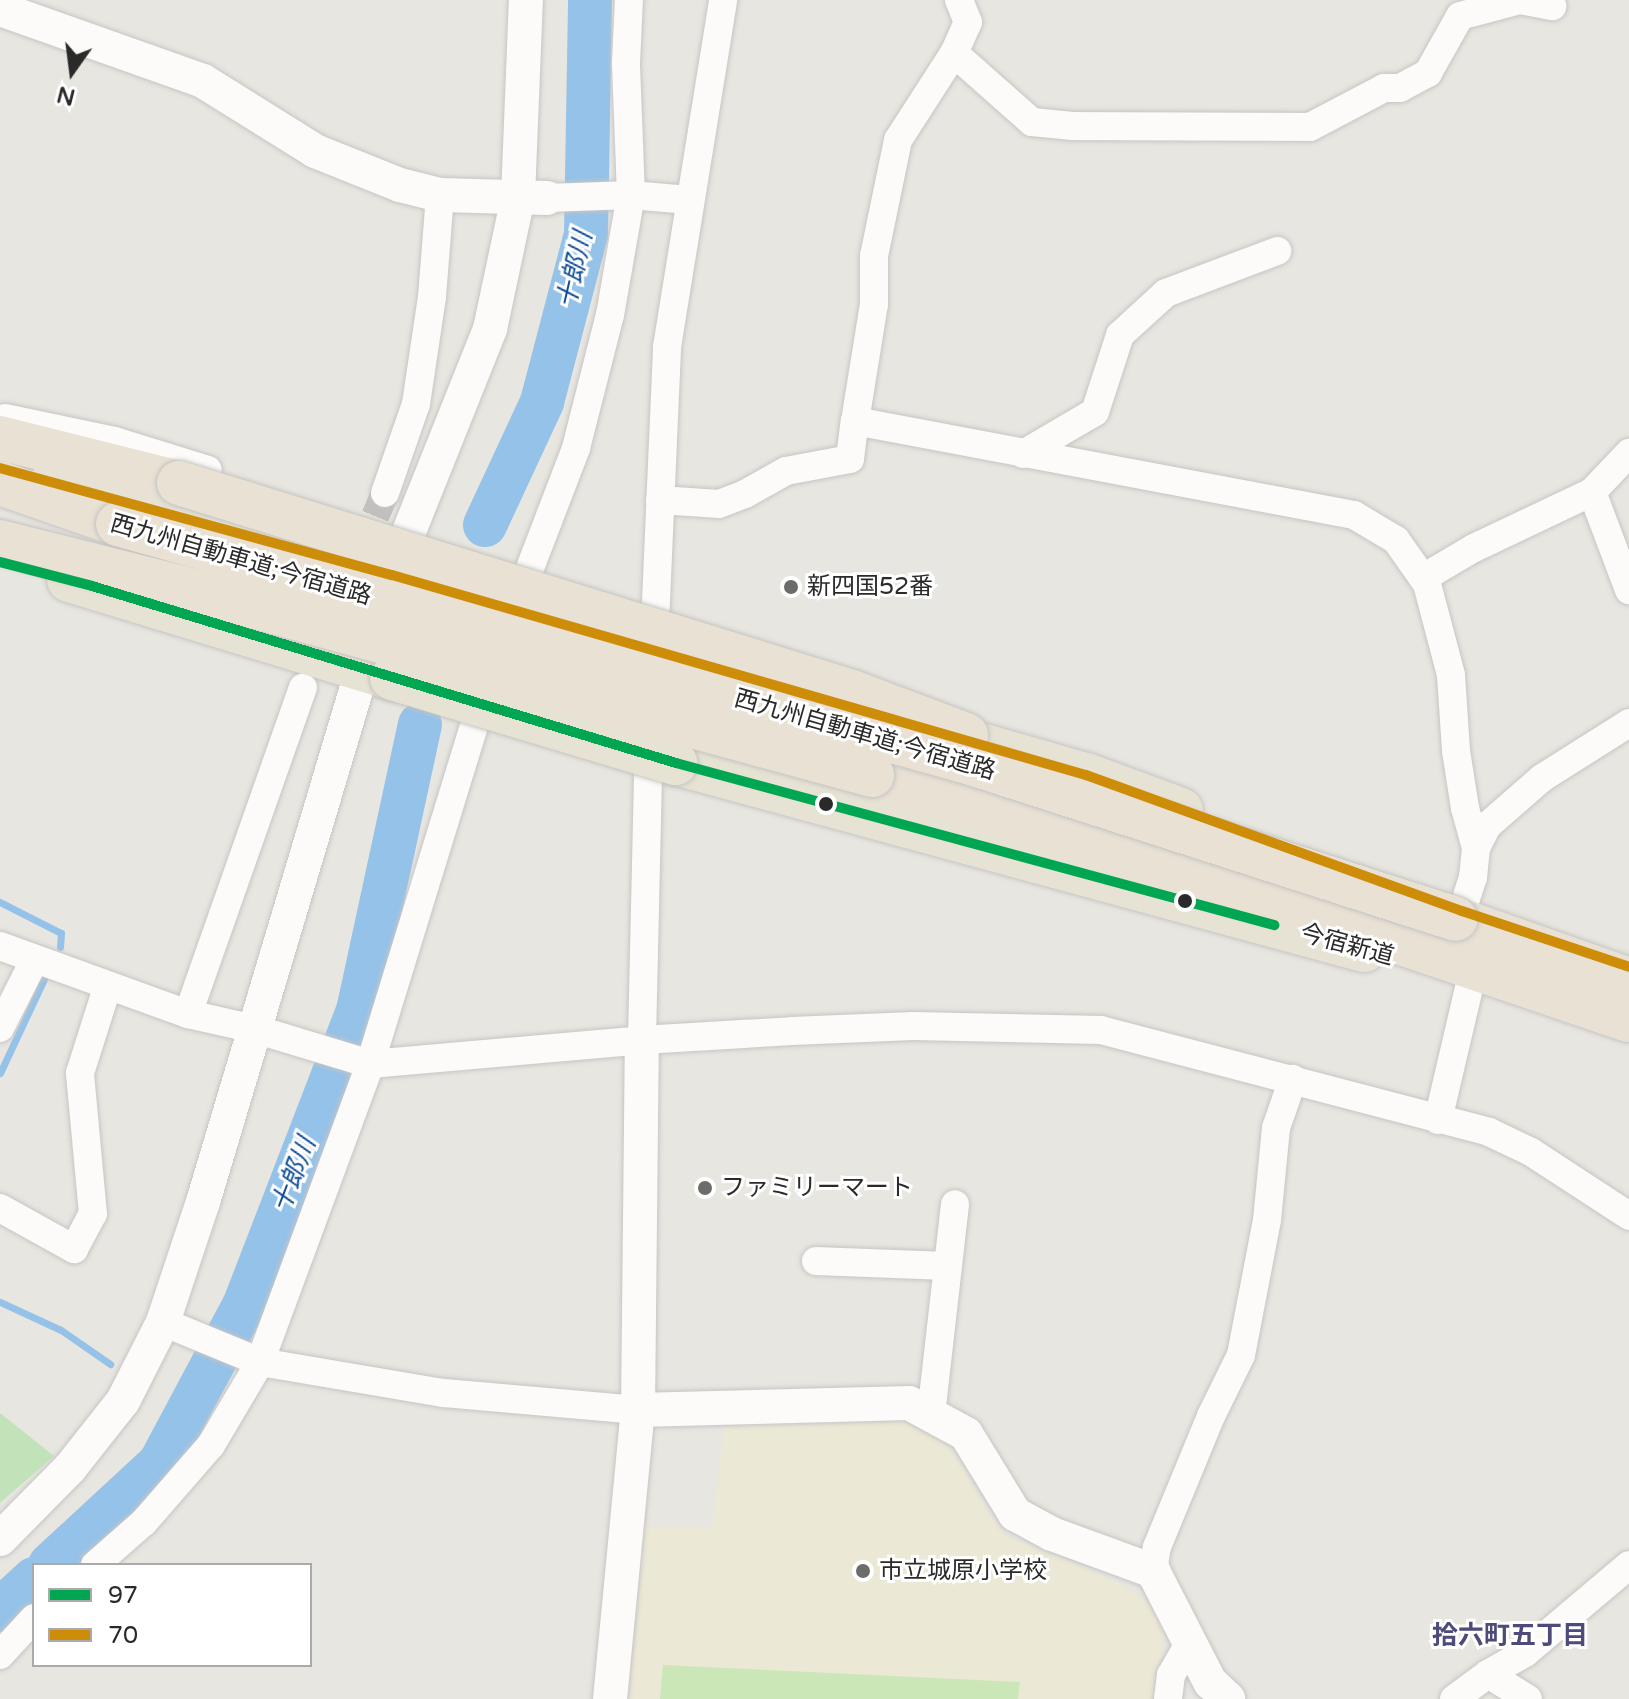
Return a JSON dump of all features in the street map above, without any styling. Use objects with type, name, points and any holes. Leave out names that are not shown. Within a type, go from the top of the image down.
[{"type":"highway","points":[[0,438],[179,483],[852,692],[1459,915],[1629,967]]},
{"type":"highway","points":[[0,468],[404,579],[1086,775],[1459,915]]},
{"type":"highway","points":[[0,483],[118,524]]},
{"type":"highway","name":"西九州自動車道;今宿道路","points":[[0,492],[971,763],[1459,915],[1629,980]]},
{"type":"highway","name":"西九州自動車道;今宿道路","points":[[0,542],[219,597],[872,775],[1271,899],[1629,1020]]},
{"type":"highway","name":"今宿新道","points":[[0,562],[92,586],[676,763],[1471,979],[1629,1034]]},
{"type":"street","points":[[0,1539],[70,1468],[123,1401],[163,1322],[255,1029],[377,674],[404,579],[533,198],[526,0]]},
{"type":"street","points":[[97,1563],[144,1522],[211,1445],[260,1362],[366,1063],[469,736],[538,541],[576,448],[610,315],[631,195],[626,63],[629,0]]},
{"type":"street","points":[[610,1699],[638,1410],[646,810],[667,347],[723,0]]},
{"type":"street","points":[[660,500],[719,504],[745,494],[786,471],[850,459],[874,304],[874,256],[898,140],[954,53],[968,22],[959,0]]},
{"type":"street","points":[[954,53],[1032,122],[1073,126],[1310,127],[1384,88],[1400,88],[1428,73],[1460,16],[1520,0],[1552,6]]},
{"type":"street","points":[[0,9],[203,81],[315,151],[400,185],[440,195],[533,198],[631,195],[689,200]]},
{"type":"street","points":[[385,493],[416,404],[432,297],[440,195]]},
{"type":"street","points":[[1023,454],[1095,412],[1120,335],[1166,293],[1277,251]]},
{"type":"street","points":[[0,417],[115,441],[299,502],[404,579]]},
{"type":"street","points":[[855,421],[1354,515],[1396,540],[1423,578],[1451,675],[1456,751],[1465,808],[1476,848]]},
{"type":"street","points":[[1423,578],[1474,548],[1592,492],[1629,453]]},
{"type":"street","points":[[1592,492],[1629,590]]},
{"type":"street","points":[[188,1014],[303,688]]},
{"type":"street","points":[[1459,915],[1473,877],[1476,848],[1487,826],[1542,778],[1629,723]]},
{"type":"street","points":[[0,946],[107,988],[188,1014],[255,1029],[366,1063],[642,1040],[913,1026],[1101,1030],[1489,1132],[1531,1152],[1629,1216]]},
{"type":"street","points":[[0,1028],[34,961]]},
{"type":"street","points":[[1438,1120],[1471,979]]},
{"type":"street","points":[[0,1208],[74,1249],[93,1214],[80,1073],[107,988]]},
{"type":"street","points":[[1228,1699],[1210,1682],[1153,1571],[1157,1547],[1211,1416],[1241,1355],[1267,1220],[1276,1128],[1293,1079]]},
{"type":"street","points":[[931,1415],[955,1204]]},
{"type":"street","points":[[816,1261],[947,1266]]},
{"type":"street","points":[[163,1322],[260,1362],[444,1393],[638,1410],[909,1403],[966,1434],[1015,1514],[1052,1534],[1153,1571]]},
{"type":"street","points":[[1454,1699],[1488,1674],[1525,1653],[1629,1565]]},
{"type":"street","points":[[0,1655],[32,1620]]},
{"type":"street","points":[[1168,1699],[1171,1675],[1190,1642]]},
{"type":"street","points":[[1488,1674],[1528,1699]]},
{"type":"shaded area","name":"市立城原小学校","points":[[891,1419],[923,1424],[946,1442],[1002,1534],[1117,1582],[1149,1605],[1165,1631],[1156,1699],[629,1699],[643,1526],[712,1529],[725,1423]]},
{"type":"green space","points":[[0,1413],[54,1456],[0,1503]]},
{"type":"green space","points":[[663,1665],[1020,1682],[1018,1699],[660,1699]]},
{"type":"waterway","name":"十郎川","points":[[485,525],[542,402],[586,234],[590,0]]},
{"type":"waterway","name":"十郎川","points":[[52,1563],[160,1463],[244,1306],[358,1011],[420,725]]},
{"type":"waterway","points":[[0,902],[61,933],[60,947]]},
{"type":"waterway","points":[[0,1073],[44,979]]},
{"type":"waterway","points":[[0,1302],[61,1330],[110,1364]]},
{"type":"waterway","name":"十郎川","points":[[0,1610],[32,1581]]},
{"type":"tunnel","points":[[359,555],[385,493]]},
{"type":"transit line","name":"70","points":[[0,468],[392,575],[1086,775],[1462,911],[1629,967]]},
{"type":"transit line","name":"97","points":[[0,562],[92,586],[676,763],[1274,925]]},
{"type":"place","name":"新四国52番","points":[[791,587]]},
{"type":"place","name":"ファミリーマート","points":[[705,1188]]},
{"type":"place","name":"市立城原小学校","points":[[863,1571]]},
{"type":"district","name":"拾六町五丁目","points":[[1510,1636]]}]
